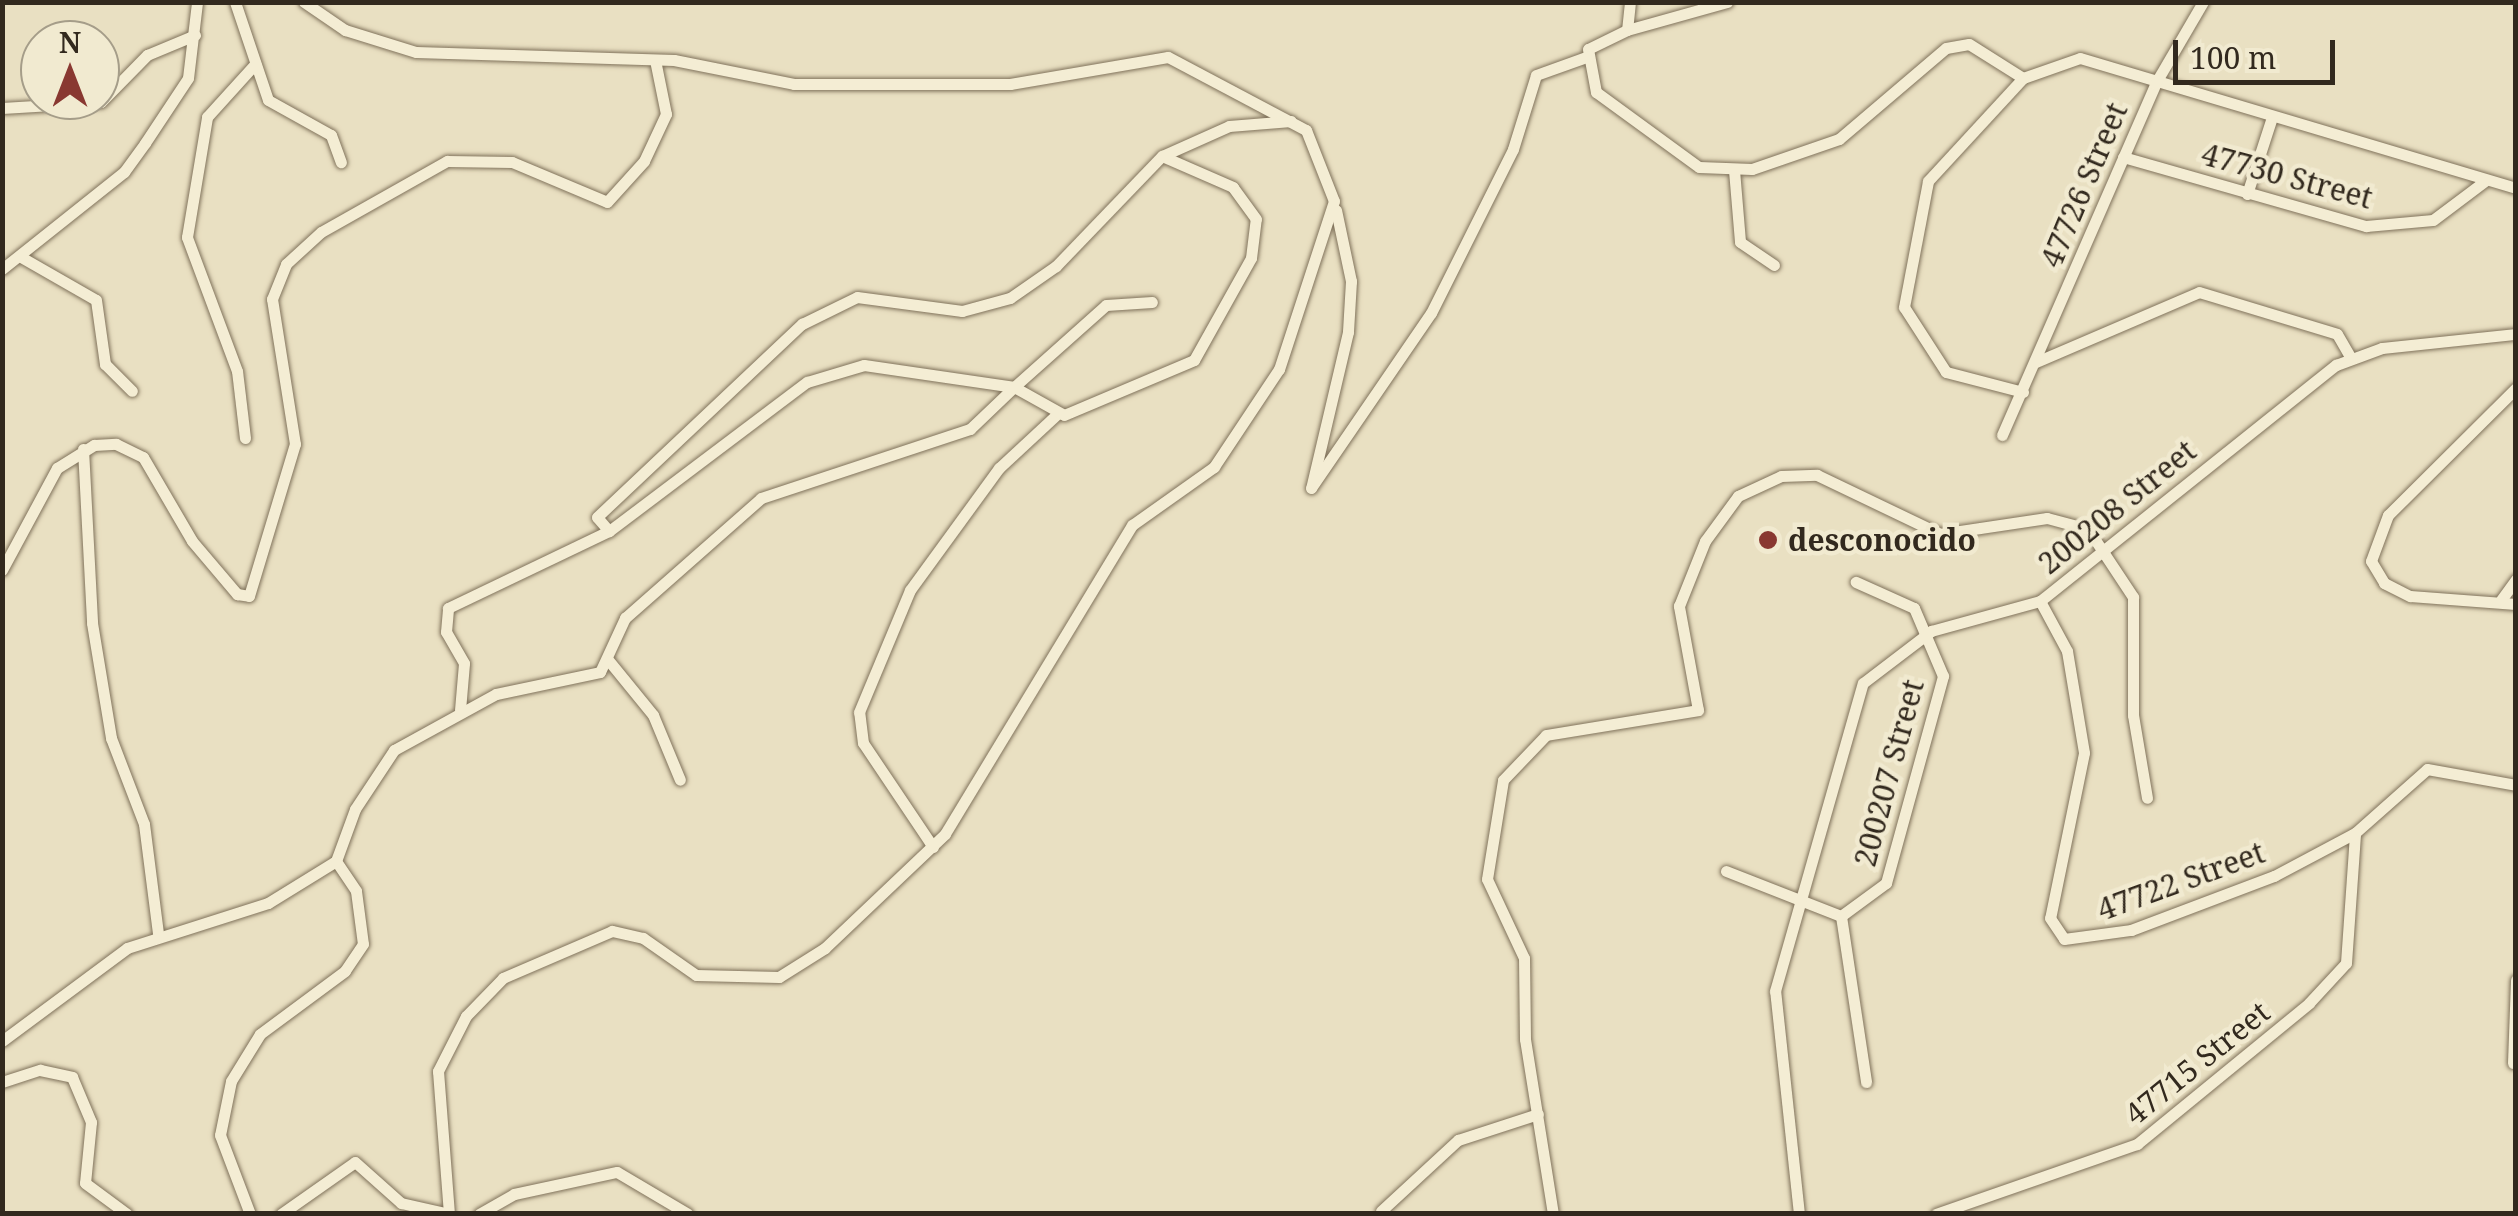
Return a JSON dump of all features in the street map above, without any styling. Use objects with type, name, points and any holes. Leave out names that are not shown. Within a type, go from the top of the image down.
[{"type":"street","points":[[2,268],[21,258],[124,172],[188,78],[196,2]]},
{"type":"street","points":[[235,2],[268,100],[331,135],[342,162]]},
{"type":"street","points":[[304,2],[345,30],[416,52],[655,60],[794,84],[1010,84],[1153,54],[1226,81],[1294,120],[1320,150],[1334,201],[1352,292],[1345,367],[1311,488],[1440,298],[1513,149],[1536,75],[1583,59],[1596,40],[1727,2]]},
{"type":"street","points":[[1626,30],[1630,2]]},
{"type":"street","name":"47726 Street","points":[[2002,435],[2155,84],[2203,2]]},
{"type":"street","points":[[2,108],[102,102],[148,55],[195,32]]},
{"type":"street","points":[[1583,59],[1596,92],[1639,132],[1699,167],[1734,170],[1839,139],[1953,45],[1976,45],[2023,78]]},
{"type":"street","points":[[2,570],[40,489],[83,449],[116,444],[143,457],[192,542],[236,594],[249,596],[295,444],[272,299],[286,264],[321,232],[448,161],[512,162],[607,202],[644,161],[666,114],[655,60]]},
{"type":"street","points":[[2022,392],[1953,375],[1904,307],[1926,187],[2023,78],[2088,60],[2155,84],[2516,188]]},
{"type":"street","points":[[244,438],[236,370],[187,237],[207,117],[255,64]]},
{"type":"street","points":[[2247,194],[2272,117]]},
{"type":"street","points":[[609,531],[597,517],[802,324],[857,297],[962,310],[1010,298],[1056,266],[1162,156],[1229,126],[1294,120]]},
{"type":"street","points":[[933,848],[863,743],[859,712],[910,590],[999,468],[1056,415],[1194,360],[1251,258],[1258,230],[1249,198],[1162,156]]},
{"type":"street","name":"47730 Street","points":[[2122,156],[2366,226],[2407,226],[2452,210],[2486,180]]},
{"type":"street","points":[[1734,170],[1740,242],[1774,265]]},
{"type":"street","points":[[281,1214],[357,1162],[401,1203],[449,1214],[438,1071],[466,1016],[503,978],[612,931],[644,938],[696,975],[779,977],[826,948],[933,848],[1132,525],[1214,467],[1279,368],[1321,262],[1334,201]]},
{"type":"street","points":[[21,258],[96,300],[104,364],[132,390]]},
{"type":"street","points":[[2036,362],[2199,292],[2338,334],[2351,358],[2516,334]]},
{"type":"street","points":[[2,1041],[158,934],[268,903],[336,861],[355,809],[394,750],[460,710],[592,676],[609,661],[624,618],[733,516],[831,469],[970,429],[1106,305],[1152,302]]},
{"type":"street","name":"200208 Street","points":[[1799,1214],[1775,1023],[1794,899],[1863,683],[1931,631],[2040,602],[2351,358]]},
{"type":"street","points":[[460,710],[464,663],[446,632],[448,608],[609,531],[824,374],[864,366],[1014,387],[1056,415]]},
{"type":"street","points":[[2516,388],[2388,515],[2371,561],[2384,583],[2410,596],[2516,604]]},
{"type":"street","points":[[83,449],[92,623],[110,738],[144,824],[158,934]]},
{"type":"street","points":[[1553,1214],[1538,1114],[1524,958],[1487,879],[1502,780],[1518,756],[1560,730],[1698,710],[1680,606],[1704,542],[1738,496],[1781,476],[1816,475],[1952,536],[2066,518],[2108,550],[2134,597],[2134,715],[2147,798]]},
{"type":"street","points":[[2501,600],[2516,579]]},
{"type":"street","points":[[1856,582],[1914,608],[1931,631]]},
{"type":"street","name":"47722 Street","points":[[2040,602],[2067,651],[2084,753],[2051,902],[2054,932],[2074,941],[2131,930],[2274,876],[2355,833],[2427,770],[2516,785]]},
{"type":"street","name":"200207 Street","points":[[1842,916],[1886,883],[1943,684],[1931,631]]},
{"type":"street","points":[[609,661],[653,715],[680,780]]},
{"type":"street","name":"47715 Street","points":[[1936,1214],[2138,1144],[2309,1004],[2346,963],[2355,833]]},
{"type":"street","points":[[250,1214],[220,1135],[231,1081],[260,1034],[345,970],[364,944],[356,891],[336,861]]},
{"type":"street","points":[[1726,871],[1842,916],[1866,1082]]},
{"type":"street","points":[[2513,1063],[2516,980]]},
{"type":"street","points":[[2,1082],[40,1070],[72,1076],[91,1122],[85,1183],[127,1214]]},
{"type":"street","points":[[1382,1211],[1458,1140],[1538,1114]]},
{"type":"street","points":[[479,1214],[514,1194],[616,1172],[688,1214]]},
{"type":"place","name":"desconocido","points":[[1768,540]]}]
